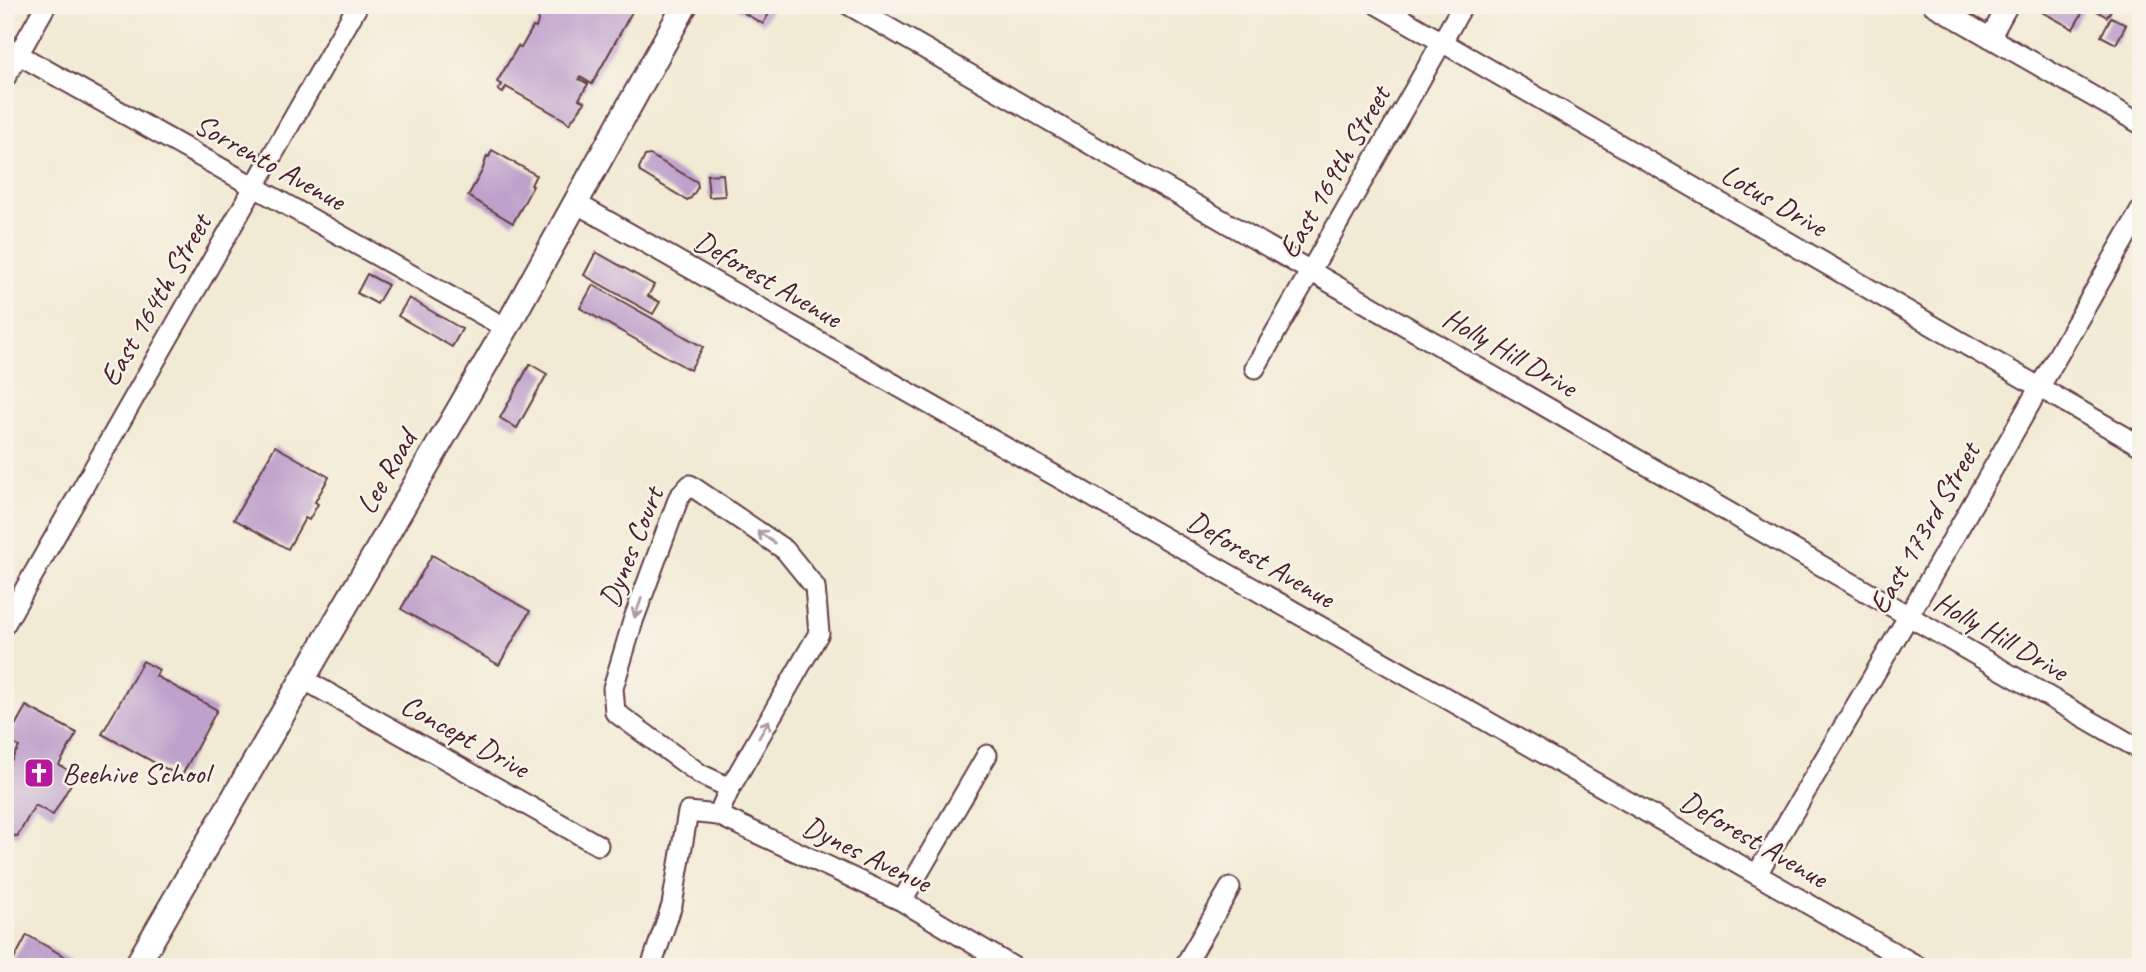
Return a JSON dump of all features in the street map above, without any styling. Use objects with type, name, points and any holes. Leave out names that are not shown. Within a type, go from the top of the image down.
[{"type":"main road","name":"Lee Road","points":[[136,967],[506,328],[685,5]]},
{"type":"street","points":[[5,78],[12,51],[47,5]]},
{"type":"street","name":"East 164th Street","points":[[5,624],[358,5]]},
{"type":"street","name":"Holly Hill Drive","points":[[849,5],[2141,750]]},
{"type":"street","name":"Lotus Drive","points":[[1378,5],[2141,446]]},
{"type":"street","name":"East 169th Street","points":[[1255,368],[1463,5]]},
{"type":"street","points":[[1933,5],[2141,124]]},
{"type":"street","points":[[1990,38],[2008,5]]},
{"type":"street","name":"Sorrento Avenue","points":[[12,51],[506,328]]},
{"type":"street","name":"Deforest Avenue","points":[[574,202],[1919,967]]},
{"type":"street","name":"East 173rd Street","points":[[1757,874],[2141,210]]},
{"type":"street","name":"Dynes Court","points":[[718,815],[730,788],[819,633],[816,587],[785,550],[690,485],[679,497],[633,621],[613,688],[615,712],[700,774],[730,788]]},
{"type":"street","name":"Concept Drive","points":[[303,679],[598,845]]},
{"type":"street","points":[[902,901],[987,755]]},
{"type":"street","name":"Dynes Avenue","points":[[651,967],[672,905],[688,812],[718,815],[902,901],[1013,967]]},
{"type":"street","points":[[1184,967],[1230,888]]},
{"type":"building","points":[[549,5],[623,5],[633,10],[592,84],[580,77],[579,79],[588,84],[579,99],[585,102],[569,124],[506,87],[503,93],[498,90],[502,85],[497,82],[518,46],[521,48],[533,27],[536,28],[540,14],[543,16]]},
{"type":"building","points":[[738,5],[774,5],[763,24],[737,9]]},
{"type":"building","points":[[2046,5],[2079,5],[2085,8],[2073,29],[2042,12]]},
{"type":"building","points":[[2087,5],[2114,5],[2107,17]]},
{"type":"building","points":[[2111,17],[2126,25],[2116,44],[2101,36]]},
{"type":"building","points":[[492,150],[536,175],[513,223],[468,196]]},
{"type":"building","points":[[650,155],[697,182],[698,187],[691,198],[687,200],[640,172],[639,168],[645,156]]},
{"type":"building","points":[[723,174],[725,196],[709,197],[707,175]]},
{"type":"building","points":[[596,252],[654,285],[648,296],[660,302],[653,314],[584,275]]},
{"type":"building","points":[[367,274],[388,285],[377,304],[357,293]]},
{"type":"building","points":[[593,285],[703,347],[690,370],[580,308]]},
{"type":"building","points":[[409,298],[462,329],[452,347],[398,316]]},
{"type":"building","points":[[530,364],[547,374],[517,428],[500,418]]},
{"type":"building","points":[[275,446],[329,477],[315,502],[318,504],[309,520],[305,518],[288,549],[234,519]]},
{"type":"building","points":[[432,555],[530,611],[499,665],[401,609]]},
{"type":"building","points":[[143,661],[159,670],[156,676],[217,710],[181,777],[102,734]]},
{"type":"building","name":"Beehive School","points":[[26,706],[77,733],[59,765],[76,775],[53,815],[35,805],[17,837],[5,830],[5,771],[19,747],[7,740]]},
{"type":"building","points":[[27,935],[74,962],[71,967],[10,967]]},
{"type":"place","name":"Beehive School","points":[[39,773]]}]
